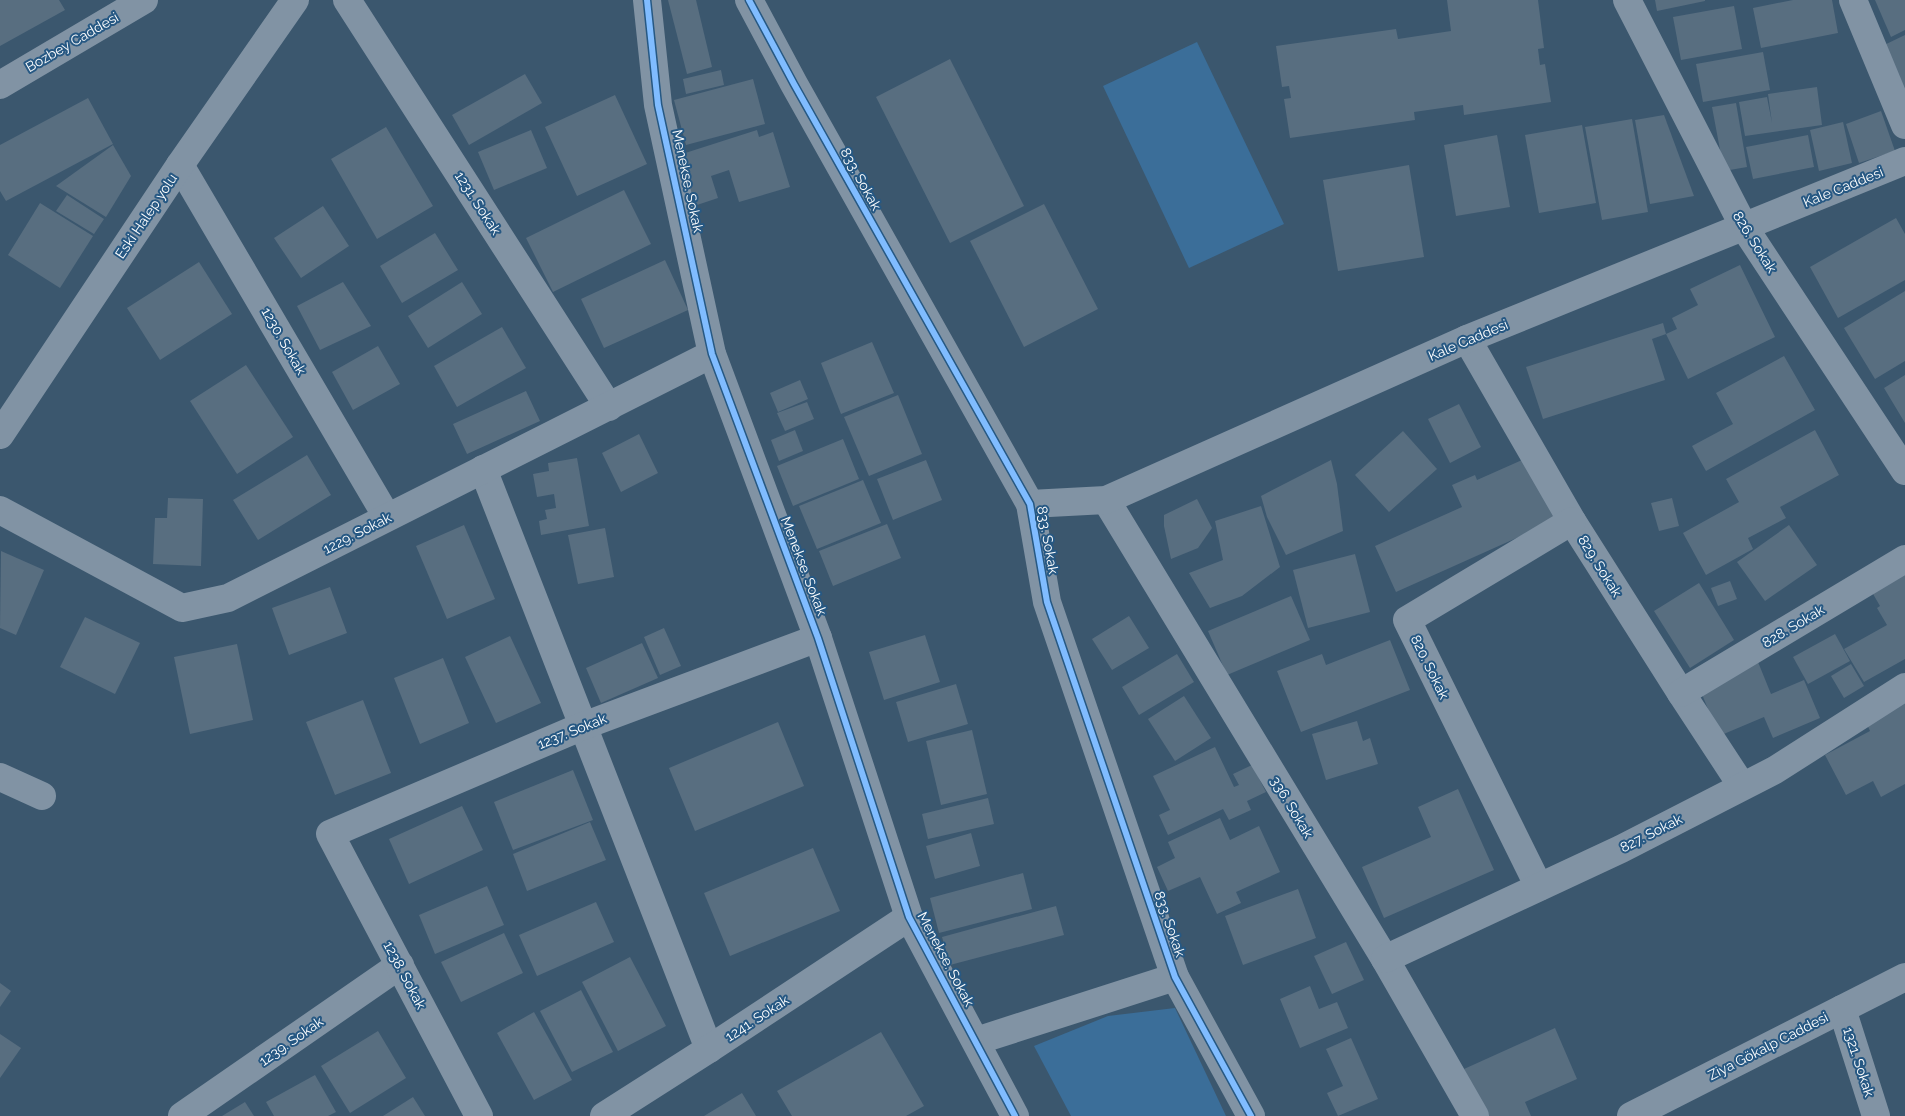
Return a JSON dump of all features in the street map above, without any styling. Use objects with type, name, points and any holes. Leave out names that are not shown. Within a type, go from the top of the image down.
[{"type":"street","name":"Bozbey Caddesi","points":[[0,85],[144,0]]},
{"type":"street","name":"Eski Halep yolu","points":[[0,435],[180,165],[295,0]]},
{"type":"street","name":"1231. Sokak","points":[[347,0],[610,407]]},
{"type":"street","name":"Menekse. Sokak","points":[[647,0],[658,105],[712,354],[818,638],[909,917],[1015,1116]]},
{"type":"street","name":"833. Sokak","points":[[749,0],[794,84],[1030,504],[1047,602],[1175,977],[1251,1116]]},
{"type":"street","name":"826. Sokak","points":[[1628,0],[1744,227],[1905,471]]},
{"type":"street","points":[[1853,0],[1905,125]]},
{"type":"street","name":"Kale Caddesi","points":[[1030,504],[1106,500],[1467,339],[1905,161]]},
{"type":"street","name":"1230. Sokak","points":[[180,165],[387,518]]},
{"type":"street","name":"829. Sokak","points":[[1467,339],[1572,521],[1742,786]]},
{"type":"street","name":"1229. Sokak","points":[[0,510],[182,608],[228,598],[712,354]]},
{"type":"street","points":[[483,469],[710,1049]]},
{"type":"street","name":"336. Sokak","points":[[1106,500],[1385,959],[1475,1116]]},
{"type":"street","name":"820. Sokak","points":[[1539,887],[1406,620],[1572,521]]},
{"type":"street","name":"828. Sokak","points":[[1681,693],[1905,559]]},
{"type":"street","name":"1237. Sokak","points":[[330,834],[583,726],[818,638]]},
{"type":"street","name":"827. Sokak","points":[[1385,959],[1621,849],[1775,770],[1905,687]]},
{"type":"street","points":[[0,778],[42,796]]},
{"type":"street","name":"1238. Sokak","points":[[330,834],[479,1116]]},
{"type":"street","name":"1241. Sokak","points":[[604,1116],[710,1049],[909,917]]},
{"type":"street","name":"1239. Sokak","points":[[182,1116],[400,965]]},
{"type":"street","points":[[976,1041],[1175,977]]},
{"type":"street","name":"Ziya Gökalp Caddesi","points":[[1632,1116],[1905,977]]},
{"type":"street","name":"1321. Sokak","points":[[1842,1009],[1876,1116]]},
{"type":"shaded area","points":[[1197,42],[1284,224],[1189,268],[1103,86]]},
{"type":"shaded area","points":[[1175,1008],[1226,1116],[1071,1116],[1034,1046],[1108,1016]]},
{"type":"building","points":[[0,0],[59,0],[65,10],[0,46]]},
{"type":"building","points":[[668,0],[696,0],[712,67],[687,74]]},
{"type":"building","points":[[1447,0],[1538,0],[1544,48],[1538,49],[1540,65],[1545,64],[1551,102],[1464,115],[1463,105],[1414,112],[1415,120],[1290,138],[1284,99],[1291,98],[1289,86],[1282,87],[1276,46],[1396,29],[1398,39],[1451,31]]},
{"type":"building","points":[[1655,0],[1705,0],[1705,1],[1657,11]]},
{"type":"building","points":[[1793,0],[1832,0],[1838,33],[1761,48],[1753,8]]},
{"type":"building","points":[[1875,0],[1905,0],[1905,30],[1891,37]]},
{"type":"building","points":[[1734,6],[1742,49],[1681,60],[1673,17]]},
{"type":"building","points":[[1905,35],[1905,97],[1880,47]]},
{"type":"building","points":[[1763,52],[1770,90],[1703,102],[1696,64]]},
{"type":"building","points":[[950,59],[1024,206],[950,243],[876,97]]},
{"type":"building","points":[[721,70],[724,85],[686,94],[683,79]]},
{"type":"building","points":[[525,74],[542,103],[469,145],[452,115]]},
{"type":"building","points":[[753,79],[765,124],[686,145],[674,100]]},
{"type":"building","points":[[1817,87],[1822,125],[1745,136],[1739,102],[1767,97],[1772,123],[1768,94]]},
{"type":"building","points":[[615,95],[647,164],[577,196],[545,127]]},
{"type":"building","points":[[88,98],[113,144],[6,201],[0,191],[0,145]]},
{"type":"building","points":[[1736,103],[1747,167],[1724,171],[1712,107]]},
{"type":"building","points":[[1881,111],[1895,151],[1859,163],[1846,124]]},
{"type":"building","points":[[1664,115],[1694,196],[1650,204],[1635,120]]},
{"type":"building","points":[[1632,119],[1648,212],[1602,220],[1585,127]]},
{"type":"building","points":[[1843,122],[1852,163],[1819,171],[1810,130]]},
{"type":"building","points":[[1582,125],[1596,203],[1539,213],[1525,135]]},
{"type":"building","points":[[386,127],[433,206],[377,239],[331,159]]},
{"type":"building","points":[[531,130],[547,168],[494,190],[478,152]]},
{"type":"building","points":[[757,130],[759,137],[773,132],[790,187],[739,202],[729,170],[711,176],[718,198],[694,206],[679,155]]},
{"type":"building","points":[[1497,135],[1510,207],[1456,216],[1444,145]]},
{"type":"building","points":[[1808,135],[1814,167],[1753,179],[1746,147]]},
{"type":"building","points":[[113,145],[131,176],[106,217],[56,186]]},
{"type":"building","points":[[1409,165],[1424,257],[1338,271],[1323,180]]},
{"type":"building","points":[[624,190],[651,244],[553,292],[526,238]]},
{"type":"building","points":[[67,195],[104,219],[94,234],[56,211]]},
{"type":"building","points":[[40,203],[93,236],[60,288],[8,255]]},
{"type":"building","points":[[1044,204],[1098,309],[1024,347],[970,241]]},
{"type":"building","points":[[323,206],[349,246],[301,278],[274,238]]},
{"type":"building","points":[[1896,218],[1905,234],[1905,280],[1838,318],[1810,267]]},
{"type":"building","points":[[435,233],[458,270],[402,303],[380,266]]},
{"type":"building","points":[[665,260],[688,310],[604,348],[581,299]]},
{"type":"building","points":[[199,262],[232,314],[160,360],[127,308]]},
{"type":"building","points":[[1740,265],[1775,337],[1688,379],[1666,334],[1677,329],[1672,318],[1698,305],[1690,289]]},
{"type":"building","points":[[343,282],[371,326],[320,350],[297,306]]},
{"type":"building","points":[[462,282],[482,314],[428,348],[408,316]]},
{"type":"building","points":[[1905,291],[1905,361],[1875,379],[1844,328]]},
{"type":"building","points":[[1663,323],[1666,334],[1652,339],[1665,380],[1543,419],[1526,367]]},
{"type":"building","points":[[502,327],[526,368],[457,407],[434,366]]},
{"type":"building","points":[[872,342],[894,393],[841,414],[821,363]]},
{"type":"building","points":[[378,346],[400,384],[353,410],[332,372]]},
{"type":"building","points":[[1784,356],[1815,410],[1706,471],[1692,446],[1733,424],[1716,393]]},
{"type":"building","points":[[246,365],[293,437],[237,474],[190,401]]},
{"type":"building","points":[[1905,375],[1905,423],[1884,388]]},
{"type":"building","points":[[800,380],[808,399],[778,412],[770,393]]},
{"type":"building","points":[[526,391],[540,421],[467,454],[453,424]]},
{"type":"building","points":[[898,395],[922,454],[869,476],[844,417]]},
{"type":"building","points":[[807,402],[814,419],[785,431],[777,413]]},
{"type":"building","points":[[1459,404],[1481,447],[1450,463],[1428,419]]},
{"type":"building","points":[[795,430],[803,451],[779,461],[771,440]]},
{"type":"building","points":[[1815,430],[1839,475],[1780,507],[1786,518],[1748,538],[1753,549],[1706,575],[1683,533],[1739,502],[1726,479]]},
{"type":"building","points":[[1403,431],[1437,469],[1389,512],[1355,475]]},
{"type":"building","points":[[639,434],[658,473],[621,492],[602,453]]},
{"type":"building","points":[[843,439],[859,479],[793,506],[777,466]]},
{"type":"building","points":[[307,455],[331,495],[258,540],[233,500]]},
{"type":"building","points":[[1529,457],[1557,520],[1396,592],[1375,546],[1462,507],[1452,485],[1475,475],[1477,480]]},
{"type":"building","points":[[577,458],[589,526],[541,535],[539,521],[547,519],[545,510],[556,508],[554,494],[537,497],[533,474],[549,471],[548,463]]},
{"type":"building","points":[[926,460],[942,500],[893,520],[877,479]]},
{"type":"building","points":[[1331,460],[1337,484],[1343,531],[1286,555],[1267,517],[1261,496]]},
{"type":"building","points":[[863,480],[881,523],[817,549],[799,506]]},
{"type":"building","points":[[168,498],[203,499],[201,566],[153,564],[155,518],[167,518]]},
{"type":"building","points":[[1672,498],[1679,526],[1659,531],[1651,503]]},
{"type":"building","points":[[1197,499],[1212,528],[1198,548],[1171,559],[1164,526],[1164,515]]},
{"type":"building","points":[[1261,506],[1280,567],[1242,596],[1210,608],[1189,573],[1223,560],[1215,521]]},
{"type":"building","points":[[887,524],[901,558],[833,586],[819,551]]},
{"type":"building","points":[[464,525],[495,599],[447,619],[416,546]]},
{"type":"building","points":[[1789,525],[1817,565],[1765,601],[1737,562]]},
{"type":"building","points":[[605,528],[614,577],[578,584],[568,535]]},
{"type":"building","points":[[1,551],[44,570],[16,635],[0,628]]},
{"type":"building","points":[[1355,554],[1370,612],[1308,628],[1293,570]]},
{"type":"building","points":[[1905,567],[1905,659],[1864,682],[1844,649],[1887,625],[1877,608],[1880,606],[1869,587]]},
{"type":"building","points":[[1730,581],[1737,599],[1718,606],[1711,588]]},
{"type":"building","points":[[1699,583],[1734,640],[1690,668],[1654,611]]},
{"type":"building","points":[[330,587],[347,633],[289,655],[272,608]]},
{"type":"building","points":[[1291,596],[1310,640],[1227,675],[1208,631]]},
{"type":"building","points":[[1129,616],[1149,648],[1112,670],[1092,639]]},
{"type":"building","points":[[85,617],[140,643],[115,694],[60,667]]},
{"type":"building","points":[[664,628],[681,666],[660,675],[644,637]]},
{"type":"building","points":[[1835,634],[1850,661],[1808,684],[1793,657]]},
{"type":"building","points":[[925,635],[940,682],[884,700],[869,652]]},
{"type":"building","points":[[510,636],[541,703],[496,723],[465,657]]},
{"type":"building","points":[[1390,640],[1410,690],[1301,732],[1277,671],[1322,654],[1326,665]]},
{"type":"building","points":[[642,643],[658,678],[601,703],[586,668]]},
{"type":"building","points":[[237,644],[253,720],[190,734],[174,657]]},
{"type":"building","points":[[1177,654],[1194,682],[1139,715],[1122,687]]},
{"type":"building","points":[[443,658],[469,723],[420,744],[394,678]]},
{"type":"building","points":[[1758,662],[1771,694],[1804,680],[1820,718],[1773,738],[1764,717],[1719,736],[1699,687]]},
{"type":"building","points":[[1851,664],[1864,686],[1844,698],[1831,676]]},
{"type":"building","points":[[956,684],[968,724],[908,742],[896,702]]},
{"type":"building","points":[[1184,696],[1211,738],[1175,761],[1148,719]]},
{"type":"building","points":[[1905,698],[1905,784],[1881,797],[1873,781],[1846,795],[1825,755],[1870,731],[1866,722]]},
{"type":"building","points":[[363,700],[391,773],[335,795],[306,722]]},
{"type":"building","points":[[1357,721],[1363,741],[1370,738],[1378,764],[1326,780],[1312,734]]},
{"type":"building","points":[[778,722],[804,786],[695,831],[669,768]]},
{"type":"building","points":[[972,730],[987,794],[941,805],[926,741]]},
{"type":"building","points":[[1215,747],[1234,787],[1239,785],[1233,774],[1252,765],[1266,792],[1247,801],[1251,810],[1229,820],[1223,809],[1168,835],[1159,815],[1170,810],[1153,776]]},
{"type":"building","points":[[573,770],[593,820],[513,850],[494,802]]},
{"type":"building","points":[[1458,789],[1494,870],[1384,918],[1362,867],[1431,837],[1418,807]]},
{"type":"building","points":[[988,798],[994,824],[928,839],[922,814]]},
{"type":"building","points":[[462,806],[483,850],[409,884],[389,839]]},
{"type":"building","points":[[1220,818],[1230,840],[1259,826],[1280,872],[1236,892],[1241,903],[1217,914],[1200,877],[1168,891],[1157,867],[1175,858],[1168,842]]},
{"type":"building","points":[[590,822],[606,860],[527,891],[513,854]]},
{"type":"building","points":[[971,833],[980,866],[935,879],[926,846]]},
{"type":"building","points":[[813,848],[840,911],[730,956],[704,893]]},
{"type":"building","points":[[1023,873],[1032,909],[939,933],[930,898]]},
{"type":"building","points":[[487,886],[504,925],[435,954],[419,915]]},
{"type":"building","points":[[1298,889],[1316,938],[1243,965],[1225,916]]},
{"type":"building","points":[[596,902],[614,942],[537,976],[519,935]]},
{"type":"building","points":[[1056,906],[1064,935],[950,965],[942,937]]},
{"type":"building","points":[[504,933],[523,973],[461,1002],[441,962]]},
{"type":"building","points":[[1346,942],[1364,980],[1332,994],[1314,956]]},
{"type":"building","points":[[630,957],[666,1026],[618,1051],[582,982]]},
{"type":"building","points":[[0,983],[11,991],[0,1007]]},
{"type":"building","points":[[1310,986],[1319,1009],[1337,1002],[1348,1028],[1300,1048],[1280,999]]},
{"type":"building","points":[[581,990],[613,1052],[572,1072],[540,1011]]},
{"type":"building","points":[[534,1012],[572,1080],[534,1100],[497,1033]]},
{"type":"building","points":[[1555,1028],[1577,1079],[1525,1102],[1531,1116],[1485,1116],[1464,1069]]},
{"type":"building","points":[[378,1031],[406,1078],[350,1113],[321,1066]]},
{"type":"building","points":[[881,1032],[924,1106],[906,1116],[792,1116],[777,1091]]},
{"type":"building","points":[[0,1034],[21,1048],[0,1078]]},
{"type":"building","points":[[1351,1038],[1378,1099],[1338,1116],[1327,1093],[1343,1086],[1326,1049]]},
{"type":"building","points":[[315,1075],[336,1112],[328,1116],[274,1116],[266,1102]]},
{"type":"building","points":[[742,1093],[756,1116],[704,1116]]},
{"type":"building","points":[[413,1097],[425,1116],[383,1116]]},
{"type":"building","points":[[245,1102],[254,1116],[222,1116]]},
{"type":"cycle path","points":[[647,0],[658,105],[712,354],[818,638],[909,917],[1015,1116]]},
{"type":"cycle path","points":[[749,0],[794,84],[1030,504],[1047,602],[1175,977],[1251,1116]]}]
